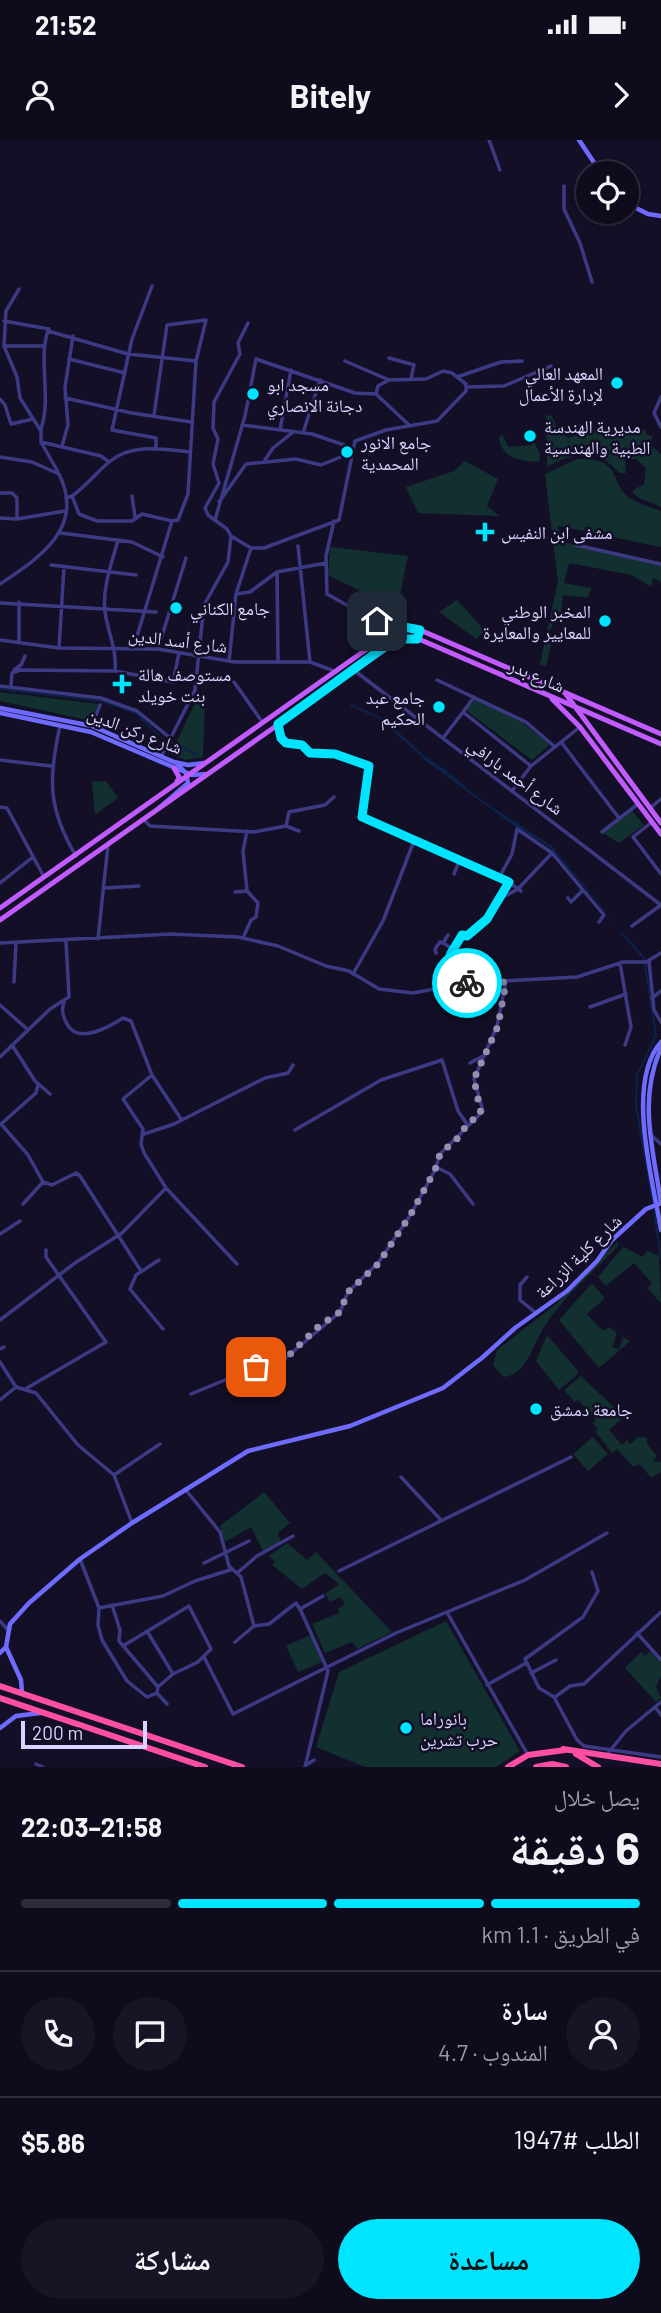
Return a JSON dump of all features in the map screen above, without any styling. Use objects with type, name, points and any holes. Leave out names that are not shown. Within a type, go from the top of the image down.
[{"type":"highway","points":[[0,1686],[242,1767]]},
{"type":"highway","points":[[0,1698],[205,1767]]},
{"type":"highway","points":[[563,1749],[598,1767]]},
{"type":"highway","points":[[508,1767],[528,1755],[563,1749],[661,1764]]},
{"type":"highway","points":[[536,1767],[552,1764],[566,1767]]},
{"type":"main road","points":[[579,140],[593,161]]},
{"type":"main road","points":[[639,210],[661,216]]},
{"type":"main road","points":[[0,908],[393,631],[404,627]]},
{"type":"main road","points":[[0,920],[400,639],[404,627]]},
{"type":"main road","name":"شارع بدر","points":[[404,627],[420,630],[661,734]]},
{"type":"main road","points":[[417,639],[420,630]]},
{"type":"main road","name":"شارع بدر","points":[[400,639],[417,639],[661,744]]},
{"type":"main road","points":[[540,692],[580,727],[661,834]]},
{"type":"main road","points":[[565,693],[661,823]]},
{"type":"main road","points":[[574,721],[574,706],[580,700]]},
{"type":"main road","name":"شارع ركن الدين","points":[[0,708],[92,726],[161,757],[189,775]]},
{"type":"main road","name":"شارع ركن الدين","points":[[0,713],[92,732],[174,765],[200,764],[217,757]]},
{"type":"main road","points":[[590,729],[590,720],[597,716]]},
{"type":"main road","points":[[174,765],[179,777],[175,786]]},
{"type":"main road","points":[[189,775],[203,775],[216,768]]},
{"type":"main road","points":[[159,808],[188,783],[189,775]]},
{"type":"main road","points":[[660,1204],[643,1095],[649,1060],[661,1041]]},
{"type":"main road","points":[[661,1049],[648,1085],[650,1135],[661,1230]]},
{"type":"main road","name":"شارع كلية الزراعة","points":[[8,1630],[48,1585],[80,1559],[132,1523],[248,1451],[350,1426],[443,1388],[515,1328],[567,1291],[637,1217],[660,1204]]},
{"type":"main road","points":[[8,1630],[6,1647],[21,1680],[22,1694]]},
{"type":"main road","points":[[0,1653],[6,1647]]},
{"type":"main road","points":[[0,1728],[16,1716],[45,1713]]},
{"type":"street","points":[[489,140],[500,170]]},
{"type":"street","points":[[564,186],[564,209],[580,243],[592,282]]},
{"type":"street","points":[[152,286],[128,354],[112,430],[156,438],[156,448]]},
{"type":"street","points":[[19,289],[6,310],[4,346],[17,377],[20,398],[41,431]]},
{"type":"street","points":[[72,496],[77,511],[85,519],[132,521],[142,514],[178,520],[187,504],[196,361],[206,320],[167,325],[154,415]]},
{"type":"street","points":[[4,321],[49,329],[48,331],[128,354],[196,361]]},
{"type":"street","points":[[248,323],[238,343],[240,354],[214,402],[213,428],[218,439],[213,464],[219,482],[205,509],[231,536],[251,548],[264,548],[334,521],[342,514],[355,441],[410,425],[437,421],[467,387]]},
{"type":"street","points":[[0,584],[26,568],[61,533],[66,498],[59,474],[41,442],[47,379],[44,346],[48,331]]},
{"type":"street","points":[[62,446],[68,425],[65,398],[73,337]]},
{"type":"street","points":[[4,346],[44,346]]},
{"type":"street","points":[[389,358],[414,365],[411,379]]},
{"type":"street","points":[[69,359],[125,373]]},
{"type":"street","points":[[215,520],[242,425],[256,359],[355,393],[376,394],[410,425]]},
{"type":"street","points":[[457,377],[501,362],[522,361]]},
{"type":"street","points":[[345,362],[389,380],[426,379],[443,372],[457,377],[467,387],[504,386],[551,366]]},
{"type":"street","points":[[280,431],[291,370]]},
{"type":"street","points":[[303,433],[320,380]]},
{"type":"street","points":[[376,394],[378,386],[389,380]]},
{"type":"street","points":[[661,397],[654,413],[661,428]]},
{"type":"street","points":[[65,398],[116,410],[191,422]]},
{"type":"street","points":[[0,399],[5,405],[11,424],[34,418]]},
{"type":"street","points":[[242,425],[303,433],[352,451]]},
{"type":"street","points":[[265,460],[272,448],[292,433]]},
{"type":"street","points":[[41,442],[109,461]]},
{"type":"street","points":[[66,498],[72,496],[109,461],[142,448],[189,452]]},
{"type":"street","points":[[218,503],[246,464],[296,459],[321,465],[352,451]]},
{"type":"street","points":[[0,457],[32,462],[59,474]]},
{"type":"street","points":[[0,493],[12,493],[17,498],[17,519]]},
{"type":"street","points":[[131,496],[131,510],[135,517]]},
{"type":"street","points":[[0,518],[17,519],[65,511]]},
{"type":"street","points":[[134,647],[172,521]]},
{"type":"street","points":[[334,521],[326,563],[325,586],[330,596],[393,631]]},
{"type":"street","points":[[61,533],[132,542],[163,557]]},
{"type":"street","points":[[161,757],[195,690],[204,606],[228,562],[231,536]]},
{"type":"street","points":[[114,671],[117,652],[113,647],[104,609],[109,572],[118,540]]},
{"type":"street","points":[[576,545],[661,564]]},
{"type":"street","points":[[298,546],[310,662]]},
{"type":"street","points":[[229,661],[236,594],[251,548]]},
{"type":"street","points":[[158,649],[186,558]]},
{"type":"street","points":[[236,594],[250,592],[277,572],[326,563]]},
{"type":"street","points":[[51,565],[136,575]]},
{"type":"street","points":[[59,648],[64,567]]},
{"type":"street","points":[[277,572],[278,661]]},
{"type":"street","points":[[19,602],[19,642]]},
{"type":"street","points":[[0,603],[156,612]]},
{"type":"street","name":"شارع أسد الدين","points":[[0,640],[59,648],[158,649],[229,661],[310,662],[338,672]]},
{"type":"street","points":[[12,673],[114,671],[173,682],[179,653]]},
{"type":"street","points":[[11,687],[12,673],[26,656]]},
{"type":"street","name":"شارع أحمد بارافي","points":[[354,669],[661,905]]},
{"type":"street","points":[[437,680],[526,722],[555,747]]},
{"type":"street","points":[[234,682],[264,724]]},
{"type":"street","points":[[0,686],[101,702],[137,711],[168,739]]},
{"type":"street","points":[[443,738],[474,697]]},
{"type":"street","points":[[92,726],[101,702]]},
{"type":"street","points":[[463,712],[531,766]]},
{"type":"street","points":[[61,724],[51,766],[53,806],[76,856]]},
{"type":"street","points":[[278,724],[281,738],[286,743],[302,745],[310,753],[335,754],[369,766],[362,817],[435,852],[500,876],[520,890]]},
{"type":"street","points":[[512,791],[531,766],[580,727]]},
{"type":"street","points":[[561,742],[619,818]]},
{"type":"street","points":[[0,760],[51,766]]},
{"type":"street","points":[[286,826],[289,812],[325,805],[334,797]]},
{"type":"street","points":[[650,808],[661,799]]},
{"type":"street","points":[[602,832],[638,804]]},
{"type":"street","points":[[0,807],[7,808],[45,877]]},
{"type":"street","points":[[143,818],[150,826],[247,831],[286,826],[299,831]]},
{"type":"street","points":[[652,822],[634,837],[661,874]]},
{"type":"street","points":[[500,876],[512,854],[517,829],[552,853],[604,915],[599,922]]},
{"type":"street","points":[[243,938],[259,908],[256,900],[247,891],[243,851],[247,831]]},
{"type":"street","points":[[353,974],[383,921],[414,841]]},
{"type":"street","points":[[98,939],[108,845]]},
{"type":"street","points":[[496,901],[520,890],[552,853]]},
{"type":"street","points":[[1,881],[33,858]]},
{"type":"street","points":[[454,874],[460,859]]},
{"type":"street","points":[[440,988],[453,949],[462,935],[467,936],[484,922],[509,882]]},
{"type":"street","points":[[105,888],[139,886]]},
{"type":"street","points":[[568,898],[571,902],[583,890]]},
{"type":"street","points":[[235,892],[247,891]]},
{"type":"street","points":[[632,926],[661,905]]},
{"type":"street","points":[[0,943],[171,934],[243,938],[278,946],[353,974],[370,986],[390,991],[421,993],[440,988],[577,977],[620,962],[648,962],[661,953]]},
{"type":"street","points":[[436,953],[435,949],[448,935]]},
{"type":"street","points":[[66,941],[70,990],[64,1002],[63,1016],[70,1030],[77,1034],[90,1033],[123,1018],[129,1019],[152,1075],[181,1119]]},
{"type":"street","points":[[15,982],[16,943]]},
{"type":"street","points":[[443,943],[453,949]]},
{"type":"street","points":[[620,962],[631,1027],[625,1045]]},
{"type":"street","points":[[648,962],[661,1030]]},
{"type":"street","points":[[191,1394],[256,1367],[281,1362],[340,1312],[352,1287],[380,1261],[436,1167],[440,1154],[460,1136],[467,1124],[483,1111],[474,1079],[487,1055],[499,1022],[506,982]]},
{"type":"street","points":[[653,998],[661,991]]},
{"type":"street","points":[[590,1007],[626,994]]},
{"type":"street","points":[[1,1052],[50,1009],[64,1002]]},
{"type":"street","points":[[0,1005],[27,1029]]},
{"type":"street","points":[[12,1045],[38,1085],[50,1094]]},
{"type":"street","points":[[470,1063],[487,1055]]},
{"type":"street","points":[[295,1130],[382,1080],[442,1060],[458,1111],[467,1124]]},
{"type":"street","points":[[144,1134],[265,1078],[288,1073],[293,1065]]},
{"type":"street","points":[[152,1075],[123,1099],[144,1134],[142,1149],[166,1188],[237,1264]]},
{"type":"street","points":[[38,1085],[36,1093],[1,1124],[28,1155],[43,1182],[52,1185],[76,1173],[102,1207],[141,1271]]},
{"type":"street","points":[[650,1135],[661,1144]]},
{"type":"street","points":[[436,1167],[441,1167],[450,1174],[473,1204]]},
{"type":"street","points":[[23,1205],[43,1182]]},
{"type":"street","points":[[0,1320],[58,1275],[118,1236],[166,1188]]},
{"type":"street","points":[[0,1234],[20,1221]]},
{"type":"street","points":[[27,1388],[106,1342],[100,1328],[89,1320],[46,1257],[46,1250]]},
{"type":"street","points":[[159,1260],[141,1271],[133,1279],[130,1289],[163,1329]]},
{"type":"street","points":[[527,1277],[520,1285],[520,1300],[538,1314]]},
{"type":"street","points":[[0,1362],[16,1387]]},
{"type":"street","points":[[0,1400],[16,1387],[27,1388],[43,1400],[94,1461],[114,1475],[132,1523]]},
{"type":"street","points":[[114,1475],[160,1444]]},
{"type":"street","points":[[339,1571],[570,1457]]},
{"type":"street","points":[[401,1477],[441,1520]]},
{"type":"street","points":[[185,1489],[217,1527],[231,1569],[237,1573],[254,1626]]},
{"type":"street","points":[[204,1657],[233,1714],[396,1633],[448,1614],[502,1587],[525,1580],[607,1533]]},
{"type":"street","points":[[237,1573],[257,1556],[293,1536]]},
{"type":"street","points":[[204,1563],[225,1550],[249,1541]]},
{"type":"street","points":[[80,1559],[99,1608],[97,1625],[102,1640],[121,1674],[143,1695],[152,1696],[157,1693]]},
{"type":"street","points":[[99,1608],[163,1596],[195,1581],[231,1569]]},
{"type":"street","points":[[592,1572],[598,1591],[586,1613],[531,1654],[525,1660],[526,1663],[544,1694],[554,1697],[577,1740],[584,1746],[610,1752],[661,1756]]},
{"type":"street","points":[[300,1609],[323,1596]]},
{"type":"street","points":[[234,1642],[254,1626],[269,1624],[296,1603],[300,1609],[327,1667],[306,1767]]},
{"type":"street","points":[[112,1605],[120,1630],[119,1641],[158,1687]]},
{"type":"street","points":[[123,1646],[189,1606],[211,1649],[204,1657],[173,1674],[158,1687],[157,1693]]},
{"type":"street","points":[[554,1697],[570,1686],[584,1684],[661,1612]]},
{"type":"street","points":[[448,1614],[528,1755]]},
{"type":"street","points":[[0,1621],[8,1630]]},
{"type":"street","points":[[147,1631],[173,1674]]},
{"type":"street","points":[[637,1633],[661,1660]]},
{"type":"street","points":[[531,1673],[556,1660]]},
{"type":"street","points":[[487,1685],[526,1663]]},
{"type":"street","points":[[157,1693],[167,1704]]},
{"type":"street","points":[[610,1752],[626,1731],[661,1703]]},
{"type":"street","points":[[655,1707],[661,1715]]},
{"type":"street","points":[[306,1767],[313,1761]]},
{"type":"street","points":[[36,1764],[43,1767]]},
{"type":"green space","points":[[546,415],[552,416],[558,431],[568,438],[606,427],[646,430],[646,434],[653,437],[649,444],[661,454],[661,507],[637,497],[632,491],[644,484],[646,468],[636,459],[625,459],[626,473],[619,473],[602,459],[585,455],[576,455],[547,467]]},
{"type":"green space","points":[[502,434],[508,447],[532,445],[533,440],[540,453],[539,462],[508,455],[499,438]]},
{"type":"green space","points":[[577,459],[602,462],[613,472],[623,492],[630,498],[661,511],[661,547],[592,533],[592,528],[585,527],[584,531],[558,526],[559,541],[661,565],[661,582],[653,578],[651,587],[632,575],[569,563],[564,583],[591,588],[588,598],[563,595],[560,622],[555,621],[549,632],[553,635],[546,667],[540,664],[558,581],[545,474]]},
{"type":"green space","points":[[465,461],[498,479],[487,506],[499,516],[418,513],[406,487],[454,471]]},
{"type":"green space","points":[[330,547],[408,556],[397,609],[328,575]]},
{"type":"green space","points":[[457,600],[485,631],[476,639],[439,612]]},
{"type":"green space","points":[[0,692],[98,704],[92,721],[0,701]]},
{"type":"green space","points":[[199,695],[205,699],[203,757],[186,760],[173,755],[172,751]]},
{"type":"green space","points":[[476,699],[522,722],[550,745],[532,760],[468,712],[466,709]]},
{"type":"green space","points":[[106,781],[118,798],[95,815],[92,782]]},
{"type":"green space","points":[[632,811],[644,825],[619,843],[603,833]]},
{"type":"green space","points":[[618,1241],[618,1246],[554,1313],[521,1368],[510,1376],[503,1377],[493,1365],[497,1350],[556,1304]]},
{"type":"green space","points":[[623,1247],[643,1257],[647,1251],[659,1256],[661,1303],[647,1288],[652,1283],[634,1263],[606,1286],[598,1277]]},
{"type":"green space","points":[[592,1283],[605,1298],[587,1314],[603,1331],[609,1327],[617,1333],[612,1347],[619,1349],[623,1337],[630,1341],[599,1368],[559,1320]]},
{"type":"green space","points":[[547,1335],[578,1374],[559,1390],[536,1361]]},
{"type":"green space","points":[[581,1376],[619,1412],[624,1409],[627,1414],[609,1430],[622,1445],[627,1440],[630,1444],[638,1437],[647,1438],[647,1444],[657,1456],[653,1461],[661,1462],[661,1472],[651,1478],[640,1464],[633,1467],[617,1449],[612,1453],[595,1431],[598,1429],[593,1423],[596,1420],[578,1400],[575,1402],[564,1390]]},
{"type":"green space","points":[[593,1437],[608,1454],[588,1471],[573,1454]]},
{"type":"green space","points":[[264,1492],[290,1523],[278,1533],[281,1542],[263,1551],[251,1527],[225,1542],[220,1526]]},
{"type":"green space","points":[[287,1543],[307,1560],[316,1552],[392,1632],[357,1649],[352,1642],[325,1653],[312,1624],[339,1613],[338,1609],[345,1604],[340,1597],[330,1602],[325,1594],[339,1584],[325,1573],[302,1589],[272,1565],[275,1562],[269,1556]]},
{"type":"green space","points":[[446,1621],[520,1751],[496,1767],[365,1767],[316,1747],[339,1672]]},
{"type":"green space","points":[[310,1635],[322,1662],[298,1672],[286,1646]]},
{"type":"green space","points":[[650,1651],[661,1663],[661,1676],[656,1687],[661,1698],[656,1702],[625,1668],[641,1652],[645,1656]]},
{"type":"water","points":[[351,704],[384,719],[427,758],[446,770],[480,799],[551,845],[622,931],[549,847],[513,825],[426,761],[380,719],[350,706]]},
{"type":"waterway","points":[[0,689],[102,701],[136,713],[158,735]]},
{"type":"waterway","points":[[171,742],[198,755]]},
{"type":"waterway","points":[[621,932],[644,958],[656,1035],[637,1075],[636,1106],[653,1202]]},
{"type":"waterway","points":[[654,1210],[661,1259]]},
{"type":"way so far","points":[[256,1367],[285,1359],[319,1326],[340,1312],[348,1292],[378,1264],[384,1250],[411,1214],[435,1170],[440,1154],[460,1136],[467,1124],[483,1111],[474,1079],[498,1026],[506,982],[467,983]]},
{"type":"place","name":"المعهد العالي لإدارة الأعمال","points":[[617,383]]},
{"type":"place","name":"مسجد ابو دجانة الانصاري","points":[[253,394]]},
{"type":"place","name":"مديرية الهندسة الطبية والهندسية","points":[[530,436]]},
{"type":"place","name":"جامع الانور المحمدية","points":[[347,452]]},
{"type":"place","name":"مشفى ابن النفيس","points":[[485,532]]},
{"type":"place","name":"جامع الكناني","points":[[176,608]]},
{"type":"place","name":"المخبر الوطني للمعايير والمعايرة","points":[[605,621]]},
{"type":"place","name":"مستوصف هالة بنت خويلد","points":[[122,684]]},
{"type":"place","name":"جامع عبد الحكيم","points":[[439,707]]},
{"type":"place","name":"جامعة دمشق","points":[[536,1409]]},
{"type":"place","name":"بانوراما حرب تشرين","points":[[406,1728]]},
{"type":"route","points":[[377,621],[393,631],[404,627],[420,630],[420,635],[417,639],[400,639],[387,645],[278,724],[281,738],[286,743],[302,745],[310,753],[335,754],[348,761],[369,766],[362,817],[435,852],[460,859],[509,882],[497,898],[487,919],[467,936],[462,935],[451,953],[439,985],[440,988],[467,983]]}]
